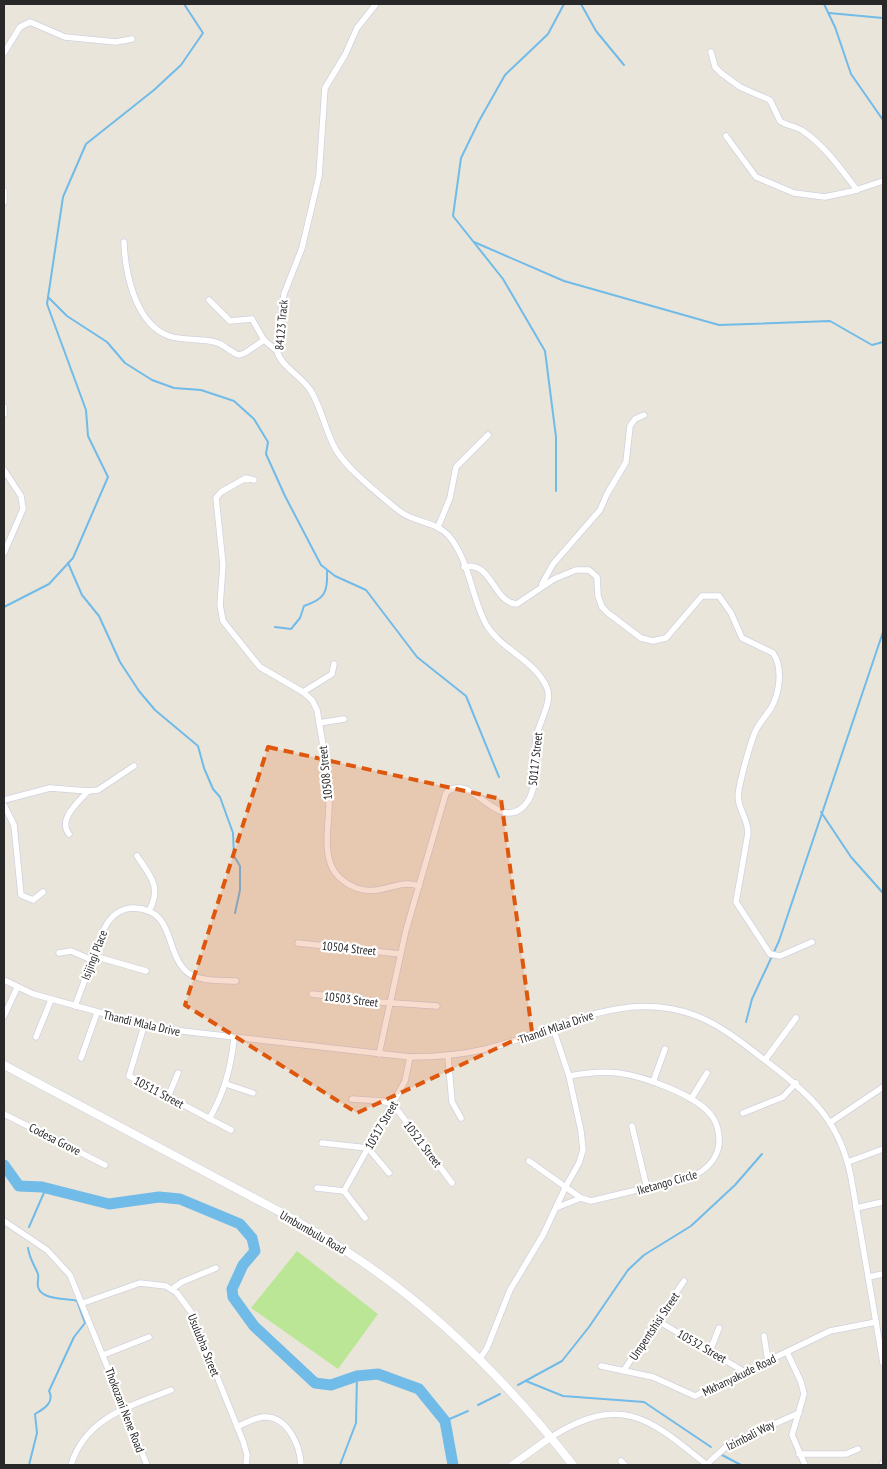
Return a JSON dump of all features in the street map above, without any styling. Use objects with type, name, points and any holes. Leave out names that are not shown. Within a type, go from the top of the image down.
[{"type":"main road","name":"Umbumbulu Road","points":[[4,1065],[269,1206],[350,1253],[412,1300],[479,1360],[551,1438],[573,1465]]},
{"type":"street","name":"84123 Track","points":[[376,4],[357,28],[346,55],[325,88],[319,176],[302,248],[284,294],[277,351],[280,359],[310,389],[332,443],[347,464],[405,515],[438,527]]},
{"type":"street","points":[[4,53],[20,27],[30,22],[65,37],[116,42],[132,39]]},
{"type":"street","points":[[711,52],[716,67],[721,73],[740,87],[770,100],[780,121],[800,129],[812,138],[834,160],[857,190]]},
{"type":"street","points":[[726,136],[752,174],[767,183],[794,193],[817,198],[836,196],[883,181]]},
{"type":"street","points":[[4,191],[4,202]]},
{"type":"street","points":[[124,242],[126,266],[135,298],[141,311],[164,333],[174,337],[217,342],[239,355],[264,340]]},
{"type":"street","points":[[209,300],[230,321],[252,319],[264,340],[277,351]]},
{"type":"street","points":[[4,407],[4,414]]},
{"type":"street","points":[[542,585],[552,564],[600,510],[626,462],[630,426],[635,419],[644,415]]},
{"type":"street","points":[[488,435],[456,467],[450,498],[438,527],[450,538],[464,567],[471,566],[480,569],[505,598],[513,604],[521,603],[542,585],[568,572],[584,569],[593,572],[597,577],[598,596],[602,607],[632,633],[653,641],[666,638],[702,596],[708,594],[719,596],[731,613],[742,638],[774,654],[778,674],[778,692],[772,707],[755,732],[738,790],[738,803],[747,823],[748,833],[736,902],[738,908],[770,954],[780,956],[812,942]]},
{"type":"street","points":[[4,470],[21,496],[24,510],[4,553]]},
{"type":"street","name":"10508 Street","points":[[254,480],[246,478],[221,492],[216,498],[223,565],[220,597],[221,616],[260,667],[303,692],[315,704],[320,723],[329,799],[328,857],[335,872],[349,884],[365,890],[380,891],[409,883],[419,886]]},
{"type":"street","name":"50117 Street","points":[[419,886],[444,797],[449,790],[462,788],[496,810],[507,812],[517,810],[526,804],[533,787],[535,741],[547,701],[548,691],[542,681],[517,653],[498,641],[481,613],[464,567]]},
{"type":"street","points":[[303,692],[332,674],[334,664]]},
{"type":"street","points":[[320,723],[344,719]]},
{"type":"street","points":[[4,800],[50,788],[88,791],[104,787],[134,766]]},
{"type":"street","points":[[69,834],[65,827],[65,820],[88,791]]},
{"type":"street","points":[[4,806],[14,825],[20,895],[34,900],[43,892]]},
{"type":"street","points":[[137,856],[156,887],[155,897],[149,911],[156,915],[166,928],[182,966],[187,972],[205,978],[236,981]]},
{"type":"street","points":[[379,1054],[400,954],[419,886]]},
{"type":"street","name":"Isijingi Place","points":[[75,1006],[104,929],[114,914],[131,908],[149,911]]},
{"type":"street","name":"10504 Street","points":[[298,943],[400,954]]},
{"type":"street","points":[[60,952],[71,951],[146,971]]},
{"type":"street","name":"Thandi Mlala Drive","points":[[4,980],[17,988],[51,1000],[144,1026],[234,1039],[410,1057],[448,1056],[486,1049],[619,1007],[646,1005],[669,1008],[711,1022],[796,1083],[818,1104],[831,1122],[848,1162],[883,1363]]},
{"type":"street","points":[[4,1016],[17,988]]},
{"type":"street","name":"10503 Street","points":[[312,994],[389,1003],[437,1006]]},
{"type":"street","points":[[36,1038],[51,1000]]},
{"type":"street","points":[[81,1058],[97,1013]]},
{"type":"street","points":[[765,1060],[796,1018]]},
{"type":"street","name":"10511 Street","points":[[144,1026],[128,1075],[231,1130]]},
{"type":"street","points":[[479,1360],[487,1348],[513,1283],[558,1207],[566,1186],[579,1163],[583,1144],[569,1076],[553,1028]]},
{"type":"street","points":[[209,1119],[226,1084],[234,1039]]},
{"type":"street","points":[[653,1082],[665,1049]]},
{"type":"street","points":[[448,1056],[452,1102],[461,1118]]},
{"type":"street","name":"10517 Street","points":[[344,1190],[406,1082],[410,1057]]},
{"type":"street","points":[[691,1099],[707,1072]]},
{"type":"street","points":[[168,1097],[178,1073]]},
{"type":"street","name":"Iketango Circle","points":[[569,1076],[611,1073],[653,1082],[691,1099],[705,1108],[714,1120],[719,1142],[716,1154],[708,1166],[698,1174],[596,1200],[581,1198]]},
{"type":"street","points":[[744,1112],[783,1097],[796,1083]]},
{"type":"street","points":[[226,1084],[253,1093]]},
{"type":"street","points":[[831,1122],[883,1087]]},
{"type":"street","points":[[352,1099],[393,1104]]},
{"type":"street","name":"10521 Street","points":[[393,1104],[452,1183]]},
{"type":"street","name":"Codesa Grove","points":[[4,1114],[105,1165]]},
{"type":"street","points":[[632,1126],[647,1188]]},
{"type":"street","points":[[322,1143],[368,1148],[389,1173]]},
{"type":"street","points":[[848,1162],[883,1149]]},
{"type":"street","points":[[529,1161],[581,1198],[558,1207]]},
{"type":"street","points":[[317,1188],[344,1190],[365,1218]]},
{"type":"street","points":[[856,1208],[883,1202]]},
{"type":"street","name":"Thokozani Nene Road","points":[[4,1221],[56,1258],[70,1275],[83,1303],[147,1465]]},
{"type":"street","points":[[83,1303],[140,1283],[156,1283],[172,1289],[182,1282],[216,1268]]},
{"type":"street","points":[[868,1277],[883,1274]]},
{"type":"street","name":"Umpentshisi Street","points":[[624,1370],[684,1281]]},
{"type":"street","name":"Usulubha Street","points":[[172,1289],[182,1298],[191,1312],[246,1450],[246,1465]]},
{"type":"street","name":"10532 Street","points":[[658,1321],[745,1372]]},
{"type":"street","name":"Mkhanyakude Road","points":[[601,1366],[659,1378],[692,1396],[830,1332],[876,1322]]},
{"type":"street","points":[[710,1351],[719,1328]]},
{"type":"street","points":[[764,1336],[768,1361]]},
{"type":"street","name":"Thokozani Nene Road","points":[[103,1355],[149,1337]]},
{"type":"street","points":[[787,1352],[803,1389],[803,1401],[792,1435],[799,1454],[806,1465]]},
{"type":"street","points":[[71,1465],[76,1450],[88,1433],[101,1421],[124,1408],[171,1390]]},
{"type":"street","name":"Izimbali Way","points":[[707,1465],[729,1444],[798,1413]]},
{"type":"street","points":[[512,1465],[581,1420],[605,1414],[628,1415],[655,1425],[707,1465]]},
{"type":"street","points":[[237,1427],[262,1417],[282,1422],[298,1448],[301,1465]]},
{"type":"street","points":[[799,1454],[846,1454],[858,1449]]},
{"type":"highlighted area","points":[[268,747],[501,799],[532,1032],[357,1113],[185,1005]]},
{"type":"green space","points":[[297,1251],[378,1314],[338,1369],[251,1308]]},
{"type":"waterway","points":[[4,607],[49,584],[73,558],[108,477],[88,436],[86,410],[47,304],[63,197],[86,144],[154,90],[181,65],[203,33],[184,4]]},
{"type":"waterway","points":[[556,491],[556,437],[545,351],[503,279],[453,216],[461,158],[479,121],[505,75],[548,34],[564,4]]},
{"type":"waterway","points":[[581,4],[596,31],[624,65]]},
{"type":"waterway","points":[[824,4],[835,27],[851,74],[883,120]]},
{"type":"waterway","points":[[829,13],[883,18]]},
{"type":"waterway","points":[[474,242],[564,281],[719,325],[830,321],[872,345],[883,342]]},
{"type":"waterway","points":[[48,297],[67,316],[107,342],[125,363],[152,380],[174,388],[201,390],[234,401],[254,419],[268,442],[266,454],[285,496],[321,565],[335,576],[366,590],[417,657],[466,696],[499,777]]},
{"type":"waterway","points":[[68,563],[82,595],[99,616],[120,662],[139,691],[155,710],[198,746],[204,768],[213,789],[220,797],[233,833],[234,856],[240,866],[240,890],[235,913]]},
{"type":"waterway","points":[[275,627],[291,629],[300,618],[304,606],[317,601],[324,594],[327,584],[327,571]]},
{"type":"waterway","points":[[746,1022],[752,999],[779,941],[883,632]]},
{"type":"waterway","points":[[821,812],[851,857],[883,893]]},
{"type":"waterway","points":[[518,1385],[562,1361],[589,1327],[628,1270],[644,1255],[691,1226],[735,1185],[762,1154]]},
{"type":"waterway","points":[[4,1165],[19,1186],[42,1187],[109,1204],[159,1197],[180,1199],[240,1224],[252,1238],[255,1251],[243,1265],[232,1289],[233,1297],[254,1326],[315,1383],[331,1385],[357,1376],[378,1374],[419,1389],[445,1421],[453,1465]]},
{"type":"waterway","points":[[29,1227],[46,1188]]},
{"type":"waterway","points":[[28,1248],[38,1274],[38,1287],[40,1291],[50,1297],[77,1301],[85,1323],[74,1337],[49,1391],[50,1402],[35,1414],[37,1433],[29,1465]]},
{"type":"waterway","points":[[340,1465],[356,1423],[357,1376]]},
{"type":"waterway","points":[[526,1381],[563,1396],[644,1402],[711,1447]]},
{"type":"waterway","points":[[478,1405],[500,1394]]},
{"type":"waterway","points":[[445,1421],[468,1411]]},
{"type":"waterway","points":[[722,1455],[741,1465]]}]
